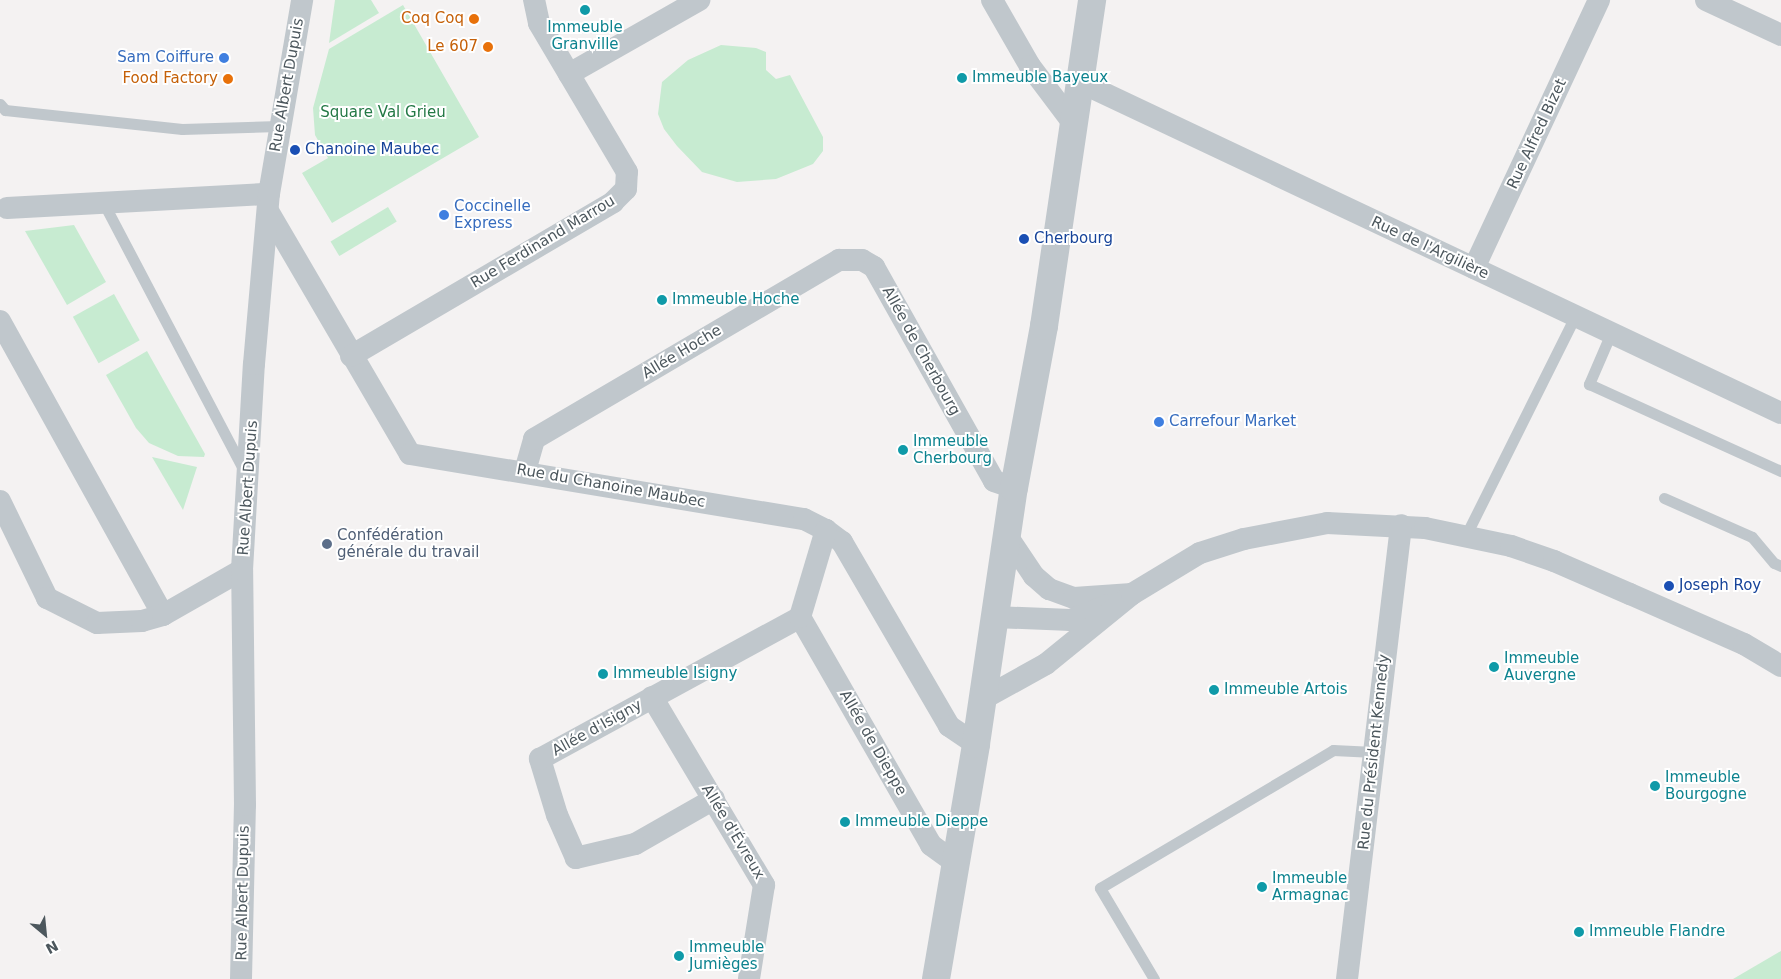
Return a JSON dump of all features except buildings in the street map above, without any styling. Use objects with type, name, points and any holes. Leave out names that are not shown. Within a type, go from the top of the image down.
[{"type":"street","name":"Rue Albert Dupuis","points":[[241,979],[245,805],[242,570],[269,202],[279,126],[302,0]]},
{"type":"street","name":"Rue Ferdinand Marrou","points":[[351,356],[612,202],[626,189],[627,172],[539,23],[534,0]]},
{"type":"street","points":[[570,74],[699,0]]},
{"type":"street","points":[[992,0],[1030,66],[1073,123]]},
{"type":"street","points":[[936,979],[954,862],[976,744],[981,700],[1014,488],[1044,326],[1092,0]]},
{"type":"street","name":"Rue Alfred Bizet","points":[[1474,268],[1600,0]]},
{"type":"street","points":[[1706,0],[1781,35]]},
{"type":"street","name":"Rue de l'Argilière","points":[[1080,82],[1781,413]]},
{"type":"street","points":[[8,208],[103,202],[269,202]]},
{"type":"street","name":"Rue du Chanoine Maubec","points":[[269,202],[351,356],[410,454],[525,471],[804,519],[826,530],[842,542],[949,726],[976,744]]},
{"type":"street","name":"Allée Hoche","points":[[525,471],[534,439],[839,260],[862,260]]},
{"type":"street","name":"Allée de Cherbourg","points":[[862,260],[874,267],[994,481],[1014,488]]},
{"type":"street","points":[[0,320],[163,615]]},
{"type":"street","points":[[0,501],[47,598],[97,623],[142,621],[163,615],[242,570]]},
{"type":"street","points":[[994,617],[1071,620],[1132,594],[1200,553],[1244,538],[1327,523],[1401,525],[1466,535],[1554,561],[1744,644],[1781,666]]},
{"type":"street","name":"Rue du Président Kennedy","points":[[1347,979],[1401,525]]},
{"type":"street","points":[[800,617],[826,530]]},
{"type":"street","points":[[1007,536],[1034,576],[1049,589],[1074,598],[1132,594]]},
{"type":"street","points":[[981,700],[1046,664],[1132,594]]},
{"type":"street","name":"Allée d'Isigny","points":[[714,799],[635,844],[576,858],[557,815],[540,759],[800,617]]},
{"type":"street","name":"Allée de Dieppe","points":[[800,617],[931,845],[954,862]]},
{"type":"street","name":"Allée d'Évreux","points":[[652,697],[764,886],[749,979]]},
{"type":"lane","points":[[0,104],[5,110],[182,129],[279,126]]},
{"type":"lane","points":[[103,202],[249,479]]},
{"type":"lane","points":[[1466,535],[1575,316]]},
{"type":"lane","points":[[1611,333],[1589,384],[1781,471]]},
{"type":"lane","points":[[1664,498],[1752,537],[1774,563],[1781,566]]},
{"type":"lane","points":[[1154,979],[1100,888],[1333,750],[1374,752]]},
{"type":"green space","points":[[335,0],[371,0],[379,13],[329,43]]},
{"type":"green space","name":"Square Val Grieu","points":[[403,5],[479,137],[332,223],[302,173],[328,158],[315,135],[313,108],[329,49]]},
{"type":"green space","points":[[721,45],[756,48],[766,52],[766,70],[776,79],[790,75],[823,137],[823,151],[813,164],[776,179],[737,182],[702,172],[677,146],[664,129],[658,114],[662,82],[688,60]]},
{"type":"green space","points":[[388,207],[397,222],[339,256],[331,242]]},
{"type":"green space","points":[[74,225],[106,282],[67,305],[25,231]]},
{"type":"green space","points":[[114,294],[140,340],[99,363],[73,317]]},
{"type":"green space","points":[[147,351],[205,454],[204,457],[178,456],[149,443],[136,428],[106,375]]},
{"type":"green space","points":[[152,457],[197,467],[183,510]]},
{"type":"green space","points":[[1781,951],[1781,979],[1733,979]]},
{"type":"place","name":"Immeuble Granville","points":[[585,10]]},
{"type":"place","name":"Coq Coq","points":[[474,19]]},
{"type":"place","name":"Le 607","points":[[488,47]]},
{"type":"place","name":"Sam Coiffure","points":[[224,58]]},
{"type":"place","name":"Immeuble Bayeux","points":[[962,78]]},
{"type":"place","name":"Food Factory","points":[[228,79]]},
{"type":"place","name":"Chanoine Maubec","points":[[295,150]]},
{"type":"place","name":"Coccinelle Express","points":[[444,215]]},
{"type":"place","name":"Cherbourg","points":[[1024,239]]},
{"type":"place","name":"Immeuble Hoche","points":[[662,300]]},
{"type":"place","name":"Carrefour Market","points":[[1159,422]]},
{"type":"place","name":"Immeuble Cherbourg","points":[[903,450]]},
{"type":"place","name":"Confédération générale du travail","points":[[327,544]]},
{"type":"place","name":"Joseph Roy","points":[[1669,586]]},
{"type":"place","name":"Immeuble Auvergne","points":[[1494,667]]},
{"type":"place","name":"Immeuble Isigny","points":[[603,674]]},
{"type":"place","name":"Immeuble Artois","points":[[1214,690]]},
{"type":"place","name":"Immeuble Bourgogne","points":[[1655,786]]},
{"type":"place","name":"Immeuble Dieppe","points":[[845,822]]},
{"type":"place","name":"Immeuble Armagnac","points":[[1262,887]]},
{"type":"place","name":"Immeuble Flandre","points":[[1579,932]]},
{"type":"place","name":"Immeuble Jumièges","points":[[679,956]]}]
